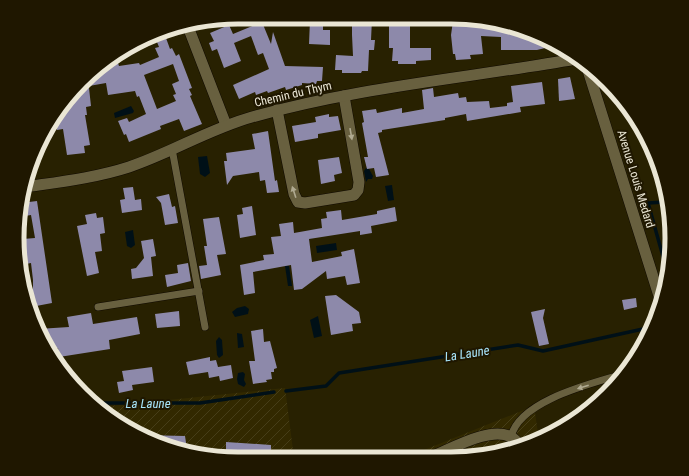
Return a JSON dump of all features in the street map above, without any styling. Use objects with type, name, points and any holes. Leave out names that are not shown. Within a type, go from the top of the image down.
[{"type":"street","points":[[188,30],[226,126]]},
{"type":"street","name":"Chemin du Thym","points":[[30,186],[105,174],[139,163],[226,126],[277,110],[344,96],[570,60]]},
{"type":"street","name":"Avenue Louis Medard","points":[[589,75],[658,293]]},
{"type":"street","points":[[277,110],[294,194],[298,202],[305,203],[354,195],[358,190],[359,182],[344,96]]},
{"type":"street","points":[[443,452],[475,439],[495,433],[512,437],[517,442]]},
{"type":"lane","points":[[172,149],[205,327]]},
{"type":"lane","points":[[98,308],[199,291]]},
{"type":"lane","points":[[512,437],[512,432],[522,420],[538,406],[566,392],[614,377]]},
{"type":"shaded area","points":[[131,106],[134,111],[133,113],[115,118],[114,113]]},
{"type":"shaded area","points":[[207,156],[210,173],[205,177],[200,174],[198,157]]},
{"type":"shaded area","points":[[366,168],[369,169],[373,176],[372,179],[368,179],[366,182],[364,171]]},
{"type":"shaded area","points":[[392,185],[394,200],[388,201],[385,186]]},
{"type":"shaded area","points":[[133,230],[135,245],[131,248],[127,246],[125,232]]},
{"type":"shaded area","points":[[336,243],[337,250],[317,253],[316,246]]},
{"type":"shaded area","points":[[285,266],[289,266],[292,286],[288,286]]},
{"type":"shaded area","points":[[245,306],[249,309],[248,314],[235,317],[232,312],[237,308]]},
{"type":"shaded area","points":[[318,316],[322,336],[314,338],[310,320]]},
{"type":"shaded area","points":[[237,333],[242,334],[244,347],[238,348]]},
{"type":"shaded area","points":[[219,337],[222,340],[223,355],[219,358],[217,355],[216,341]]},
{"type":"shaded area","points":[[243,372],[245,374],[244,380],[246,384],[244,387],[238,384],[237,379],[238,373]]},
{"type":"shaded area","points":[[285,388],[293,452],[224,452],[183,445],[143,430],[106,406]]},
{"type":"shaded area","points":[[534,406],[538,434],[533,436],[506,445],[465,452],[419,452]]},
{"type":"building","points":[[257,24],[263,24],[271,44],[273,32],[285,66],[323,67],[322,81],[317,81],[316,84],[302,83],[302,85],[286,90],[285,87],[268,93],[267,91],[256,95],[255,92],[239,99],[233,85],[269,69],[263,53],[258,55],[251,36],[234,43],[241,61],[224,68],[217,49],[212,51],[209,43],[214,41],[210,33],[229,25],[233,34]]},
{"type":"building","points":[[310,24],[323,24],[323,30],[330,30],[330,45],[309,44]]},
{"type":"building","points":[[352,24],[372,24],[371,40],[375,40],[374,50],[369,50],[368,71],[362,71],[361,73],[342,73],[342,70],[335,70],[336,55],[353,56]]},
{"type":"building","points":[[389,24],[410,24],[410,48],[431,48],[431,60],[416,61],[416,64],[398,64],[398,61],[392,61],[393,48],[389,48]]},
{"type":"building","points":[[453,24],[465,24],[506,31],[533,40],[548,47],[537,50],[501,50],[501,37],[481,36],[483,54],[470,55],[471,59],[456,60],[455,54],[453,54],[451,35]]},
{"type":"building","points":[[166,38],[170,49],[172,48],[176,56],[179,54],[192,88],[189,89],[192,95],[190,96],[202,124],[184,131],[179,119],[160,126],[161,129],[129,142],[118,121],[127,118],[129,122],[146,114],[139,96],[137,97],[135,91],[108,95],[106,83],[89,85],[114,64],[118,63],[119,66],[139,63],[140,65],[159,57],[155,48],[159,47],[157,42]],"holes":[[[173,64],[179,81],[172,84],[176,94],[173,95],[176,101],[157,109],[144,75]]]},
{"type":"building","points":[[570,77],[575,99],[559,101],[558,79]]},
{"type":"building","points":[[542,82],[545,104],[520,107],[521,112],[467,121],[466,114],[445,118],[445,120],[382,130],[382,132],[378,133],[389,175],[376,177],[374,168],[367,169],[364,157],[368,157],[362,123],[364,122],[362,111],[376,109],[377,113],[402,108],[402,113],[424,109],[422,90],[433,88],[434,97],[458,93],[459,98],[466,97],[467,102],[489,101],[490,108],[507,106],[507,103],[513,102],[511,86]]},
{"type":"building","points":[[86,88],[89,88],[91,106],[86,107],[87,115],[85,115],[90,145],[84,146],[85,153],[67,155],[63,129],[57,130],[56,126],[68,108]]},
{"type":"building","points":[[329,114],[329,117],[338,116],[341,130],[318,134],[318,138],[295,142],[292,126],[316,122],[315,117]]},
{"type":"building","points":[[268,131],[275,181],[277,180],[279,192],[267,193],[265,180],[260,181],[259,172],[233,176],[227,185],[224,161],[227,161],[226,153],[255,149],[252,134]]},
{"type":"building","points":[[339,157],[342,173],[334,175],[335,181],[321,184],[318,160]]},
{"type":"building","points":[[133,187],[135,200],[141,199],[142,210],[122,213],[120,200],[125,199],[123,188]]},
{"type":"building","points":[[169,194],[172,207],[175,206],[178,223],[165,225],[161,203],[156,197]]},
{"type":"building","points":[[37,201],[52,303],[35,306],[30,291],[33,290],[31,263],[26,264],[24,247],[24,239],[35,238],[31,215],[25,216],[27,202]]},
{"type":"building","points":[[252,206],[256,235],[240,238],[237,215],[243,214],[242,208]]},
{"type":"building","points":[[395,207],[397,221],[371,226],[372,233],[360,235],[360,231],[309,239],[312,262],[342,256],[341,252],[354,249],[360,283],[347,285],[345,276],[327,279],[326,271],[302,289],[294,290],[291,265],[253,272],[255,293],[244,295],[240,265],[264,260],[263,255],[274,254],[271,237],[281,236],[279,224],[293,222],[294,233],[322,228],[321,219],[327,218],[326,212],[341,210],[342,220],[377,214],[377,211]]},
{"type":"building","points":[[96,213],[97,218],[103,217],[105,233],[100,234],[102,251],[95,252],[99,273],[87,276],[77,226],[87,224],[85,215]]},
{"type":"building","points":[[219,217],[226,254],[217,255],[221,275],[201,279],[199,266],[207,265],[204,246],[207,246],[203,219]]},
{"type":"building","points":[[153,239],[156,256],[151,257],[153,276],[132,279],[131,269],[136,268],[144,258],[141,241]]},
{"type":"building","points":[[188,263],[191,281],[167,287],[165,275],[178,273],[177,265]]},
{"type":"building","points":[[336,295],[359,312],[361,323],[352,324],[353,331],[331,335],[325,296]]},
{"type":"building","points":[[636,298],[637,307],[624,310],[622,300]]},
{"type":"building","points":[[545,309],[543,318],[549,344],[539,346],[531,312]]},
{"type":"building","points":[[179,311],[180,326],[157,328],[155,314]]},
{"type":"building","points":[[91,313],[93,324],[137,317],[140,334],[109,340],[110,349],[60,357],[58,348],[55,348],[44,329],[69,327],[67,317]]},
{"type":"building","points":[[263,329],[264,342],[270,341],[277,368],[274,369],[274,372],[271,372],[272,379],[266,380],[267,382],[253,384],[249,361],[255,361],[251,331]]},
{"type":"building","points":[[210,357],[210,361],[216,360],[218,367],[231,365],[233,378],[220,381],[219,376],[209,378],[208,372],[189,375],[186,362]]},
{"type":"building","points":[[152,367],[154,382],[132,385],[133,390],[119,393],[117,382],[124,381],[122,371]]},
{"type":"building","points":[[154,435],[185,436],[187,446]]},
{"type":"building","points":[[226,442],[271,445],[271,452],[226,452]]},
{"type":"waterway","name":"La Laune","points":[[662,202],[648,203],[664,260]]},
{"type":"waterway","name":"La Laune","points":[[286,391],[326,386],[339,373],[518,345],[543,351],[645,329]]},
{"type":"waterway","name":"La Laune","points":[[102,403],[200,403],[274,392]]}]
